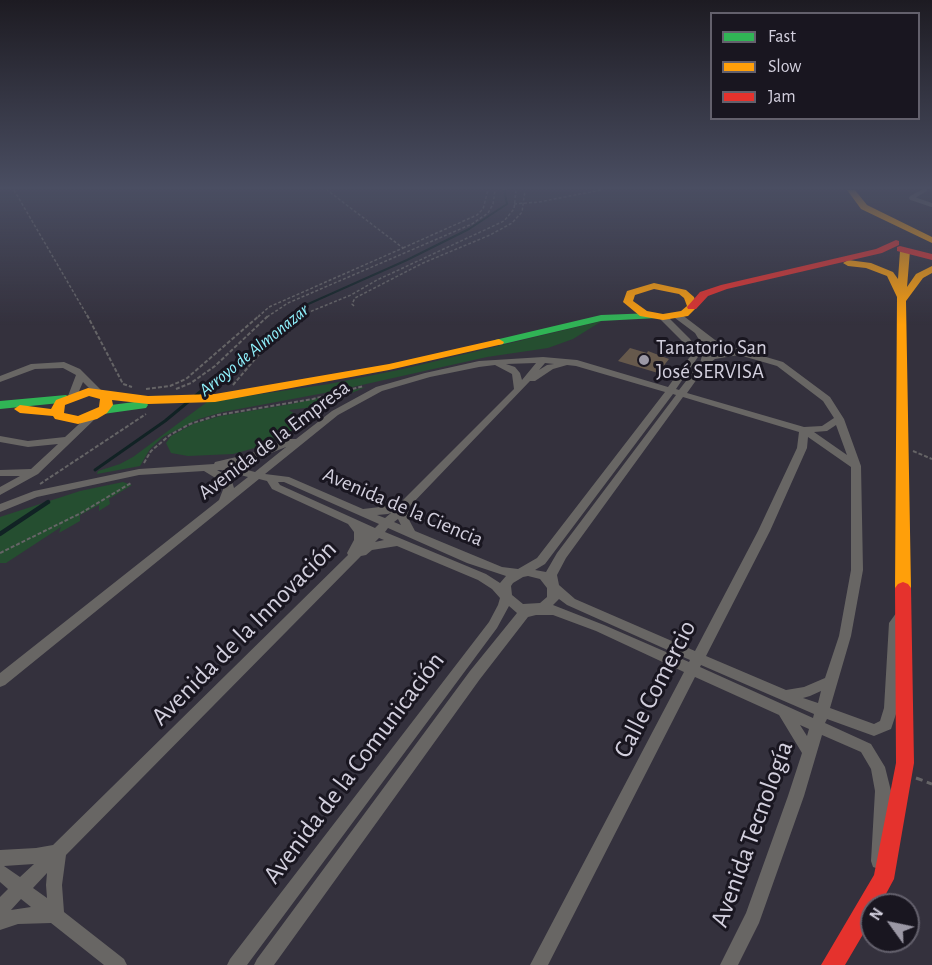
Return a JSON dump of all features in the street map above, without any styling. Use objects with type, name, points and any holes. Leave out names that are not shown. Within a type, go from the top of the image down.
[{"type":"main road","points":[[832,965],[884,879],[904,763],[901,306],[905,269],[895,235]]},
{"type":"main road","points":[[0,406],[69,397],[88,392],[164,398],[214,398],[298,386],[601,318],[678,316],[692,307],[704,294],[724,287],[900,246],[911,237],[932,240]]},
{"type":"main road","points":[[900,246],[930,261]]},
{"type":"main road","points":[[905,269],[914,261],[930,261]]},
{"type":"main road","points":[[901,306],[912,284],[930,261]]},
{"type":"main road","points":[[783,273],[837,264],[868,265],[891,274],[895,280],[901,306]]},
{"type":"main road","points":[[601,318],[620,309],[628,302],[628,297],[637,290],[654,286],[673,289],[724,287]]},
{"type":"main road","points":[[673,289],[689,297],[692,307]]},
{"type":"main road","points":[[628,302],[636,311],[658,317]]},
{"type":"main road","points":[[98,413],[108,401],[101,394]]},
{"type":"main road","points":[[56,413],[57,408],[69,397]]},
{"type":"main road","points":[[0,406],[56,413],[64,419],[71,420],[164,398]]},
{"type":"street","name":"Avenida Tecnología","points":[[678,316],[716,345],[780,364],[827,399],[839,418],[856,466],[857,570],[845,636],[809,752],[753,917],[729,965]]},
{"type":"street","points":[[658,317],[691,346],[696,354],[687,377],[694,391],[704,401]]},
{"type":"street","points":[[699,334],[708,348],[704,363]]},
{"type":"street","points":[[739,352],[712,357],[687,377],[676,392],[658,407],[542,561],[508,580],[505,586],[506,597],[515,606],[536,610],[554,610],[695,664],[819,718],[866,748],[878,767],[883,791],[878,889]]},
{"type":"street","points":[[519,389],[543,360]]},
{"type":"street","name":"Avenida de la Empresa","points":[[0,681],[318,426],[355,400],[379,389],[428,375],[490,363],[543,360],[577,363],[804,430],[856,466]]},
{"type":"street","points":[[490,363],[512,369],[518,377],[519,389]]},
{"type":"street","points":[[519,389],[550,367],[577,363]]},
{"type":"street","points":[[0,380],[23,369],[44,365],[64,365],[81,375],[101,394]]},
{"type":"street","points":[[69,397],[81,375]]},
{"type":"street","points":[[641,382],[668,382],[687,377]]},
{"type":"street","points":[[641,382],[655,394],[659,400],[658,407]]},
{"type":"street","name":"Avenida de la Innovación","points":[[0,909],[350,561],[519,389]]},
{"type":"street","points":[[536,610],[543,608],[553,598],[554,586],[551,575],[561,556],[669,411],[676,392]]},
{"type":"street","points":[[669,411],[686,403],[704,401]]},
{"type":"street","points":[[0,492],[34,472],[98,413]]},
{"type":"street","points":[[804,430],[824,429],[839,418]]},
{"type":"street","points":[[68,440],[71,420]]},
{"type":"street","points":[[202,468],[273,450],[318,426]]},
{"type":"street","name":"Calle Comercio","points":[[539,965],[764,531],[802,448],[804,430]]},
{"type":"street","points":[[0,439],[28,444],[68,440]]},
{"type":"street","points":[[283,455],[277,465],[278,472],[285,479]]},
{"type":"street","name":"Avenida de la Ciencia","points":[[0,508],[34,494],[139,472],[221,467],[271,479],[285,479],[471,560],[501,571],[520,573]]},
{"type":"street","points":[[202,468],[227,480],[229,487],[222,503]]},
{"type":"street","points":[[0,473],[34,472]]},
{"type":"street","name":"Avenida de la Ciencia","points":[[271,479],[276,487],[482,577],[496,586],[506,597]]},
{"type":"street","points":[[361,512],[388,510],[405,505]]},
{"type":"street","points":[[405,505],[402,516],[410,533]]},
{"type":"street","points":[[350,561],[360,540],[360,531],[352,522]]},
{"type":"street","points":[[350,561],[369,547],[398,542]]},
{"type":"street","points":[[520,573],[536,573],[544,576],[571,602],[695,664]]},
{"type":"street","name":"Avenida de la Comunicación","points":[[236,965],[493,625],[506,597]]},
{"type":"street","name":"Avenida de la Comunicación","points":[[263,965],[475,675],[524,613],[536,610]]},
{"type":"street","points":[[819,718],[874,730],[886,725],[891,708],[895,623],[903,612]]},
{"type":"street","points":[[784,703],[830,682]]},
{"type":"street","points":[[784,703],[809,752]]},
{"type":"street","points":[[0,858],[58,852],[54,885],[56,914]]},
{"type":"street","points":[[0,872],[22,887],[118,965]]},
{"type":"street","points":[[0,922],[18,916],[56,914]]},
{"type":"path","points":[[40,235],[94,327],[123,384],[138,390],[170,386],[186,379],[269,307],[432,235]]},
{"type":"path","points":[[386,235],[403,248]]},
{"type":"path","points":[[36,486],[143,416],[164,398],[215,366],[270,314],[288,303],[446,235]]},
{"type":"path","points":[[228,391],[278,332],[296,317],[351,295],[377,280],[474,235]]},
{"type":"path","points":[[354,306],[352,304],[355,298],[423,263],[490,235]]},
{"type":"path","points":[[0,553],[107,499],[130,484],[151,451],[170,435],[190,424],[218,415],[313,399],[373,384]]},
{"type":"path","points":[[902,447],[932,459]]},
{"type":"green space","points":[[602,321],[573,339],[548,348],[487,357],[199,419],[163,437],[150,449],[140,466],[97,474],[98,471],[133,457],[207,402],[329,384],[403,369]]},
{"type":"green space","points":[[366,387],[321,406],[289,410],[305,421],[287,435],[262,446],[233,454],[188,456],[171,453],[166,443],[171,436],[193,424],[220,416],[291,404]]},
{"type":"green space","points":[[123,482],[132,485],[109,499],[110,504],[99,511],[99,505],[80,515],[80,521],[59,533],[61,527],[6,563],[0,563],[0,517],[80,491]]},
{"type":"building","name":"Tanatorio San José SERVISA","points":[[630,348],[647,353],[648,351],[669,359],[658,373],[618,361]]},
{"type":"waterway","name":"Arroyo de Almonazar","points":[[291,317],[306,305],[457,235]]},
{"type":"waterway","name":"Arroyo de Almonazar","points":[[95,470],[165,421],[293,315]]},
{"type":"waterway","name":"Arroyo de Almonazar","points":[[0,534],[48,502]]},
{"type":"traffic: fast","points":[[499,342],[601,318],[653,316]]},
{"type":"traffic: fast","points":[[0,405],[66,399]]},
{"type":"traffic: fast","points":[[103,410],[142,405]]},
{"type":"traffic: slow","points":[[922,235],[932,240]]},
{"type":"traffic: slow","points":[[903,588],[901,306],[905,251]]},
{"type":"traffic: slow","points":[[848,263],[868,265],[890,274],[895,281],[899,295]]},
{"type":"traffic: slow","points":[[905,298],[919,276],[932,269]]},
{"type":"traffic: slow","points":[[654,286],[682,292],[689,297],[692,307],[684,314],[663,317],[644,314],[628,302],[631,293],[654,286]]},
{"type":"traffic: slow","points":[[102,395],[148,400],[215,398],[389,367],[499,342]]},
{"type":"traffic: slow","points":[[88,392],[106,397],[107,405],[103,410],[93,416],[78,420],[59,416],[57,408],[60,403],[88,392]]},
{"type":"traffic: slow","points":[[20,409],[56,413]]},
{"type":"traffic: jam","points":[[692,307],[704,294],[724,287],[879,251],[896,243]]},
{"type":"traffic: jam","points":[[900,249],[932,257]]},
{"type":"traffic: jam","points":[[832,965],[884,879],[905,763],[903,588]]},
{"type":"place","name":"Tanatorio San José SERVISA","points":[[644,360]]}]
